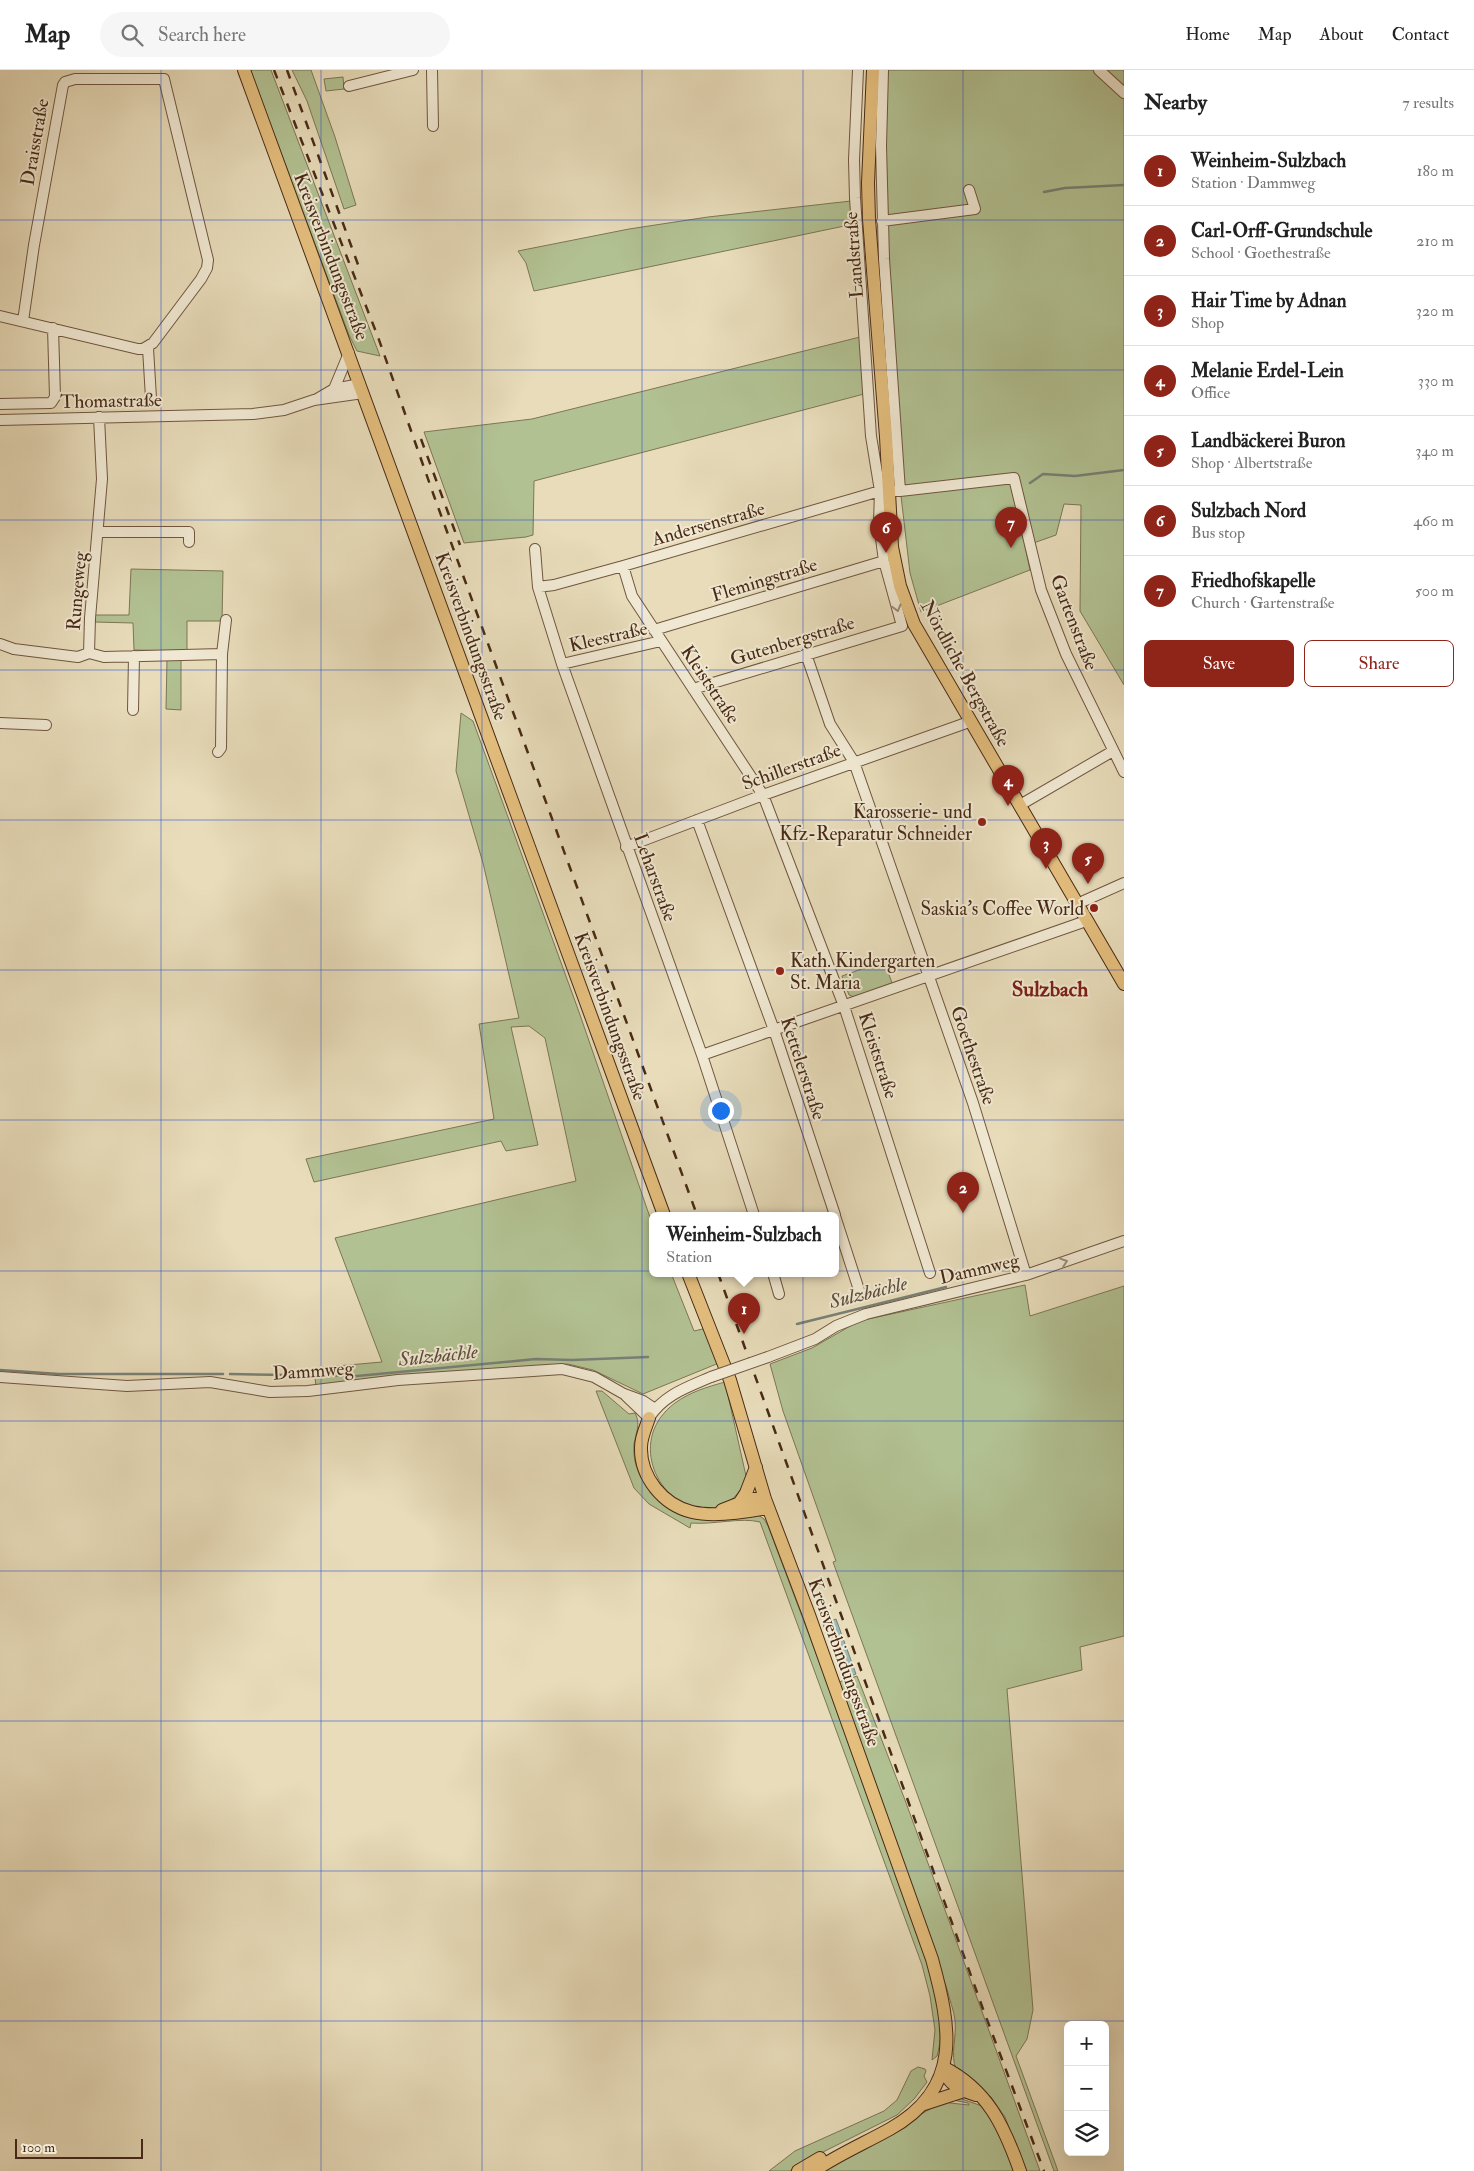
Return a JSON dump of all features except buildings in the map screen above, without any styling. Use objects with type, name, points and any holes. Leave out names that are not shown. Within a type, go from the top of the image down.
[{"type":"main road","name":"Kreisverbindungsstraße","points":[[244,70],[663,1212]]},
{"type":"main road","name":"Landstraße","points":[[873,70],[868,183],[869,219],[886,437]]},
{"type":"main road","name":"Nördliche Bergstraße","points":[[886,437],[892,546],[900,586],[914,624],[1124,984]]},
{"type":"main road","name":"Kreisverbindungsstraße","points":[[690,1277],[730,1380],[767,1503],[932,1960],[943,2000],[947,2026],[943,2067],[937,2085],[924,2104]]},
{"type":"main road","points":[[652,1413],[643,1434],[641,1456],[648,1478],[655,1489],[665,1498],[691,1512],[750,1511],[767,1503]]},
{"type":"main road","points":[[740,1502],[746,1493],[756,1467]]},
{"type":"main road","points":[[717,1512],[755,1498],[767,1503]]},
{"type":"main road","points":[[943,2067],[946,2078],[964,2091],[983,2098]]},
{"type":"main road","points":[[943,2067],[965,2081],[983,2098],[1001,2121],[1020,2171]]},
{"type":"main road","points":[[798,2171],[899,2116],[918,2099],[943,2067]]},
{"type":"main road","points":[[814,2171],[892,2128],[924,2104],[964,2091]]},
{"type":"street","points":[[349,86],[412,70]]},
{"type":"street","points":[[432,70],[434,126]]},
{"type":"street","points":[[858,70],[854,160],[857,240],[872,436],[889,491]]},
{"type":"street","points":[[883,70],[880,146],[889,491],[879,522],[884,561]]},
{"type":"street","points":[[1099,70],[1124,93]]},
{"type":"street","name":"Draisstraße","points":[[23,321],[34,245],[63,85],[65,82],[75,79],[162,74],[206,252],[207,268],[201,279],[148,348]]},
{"type":"street","points":[[882,221],[975,208],[969,190]]},
{"type":"street","points":[[0,316],[138,349],[148,348],[151,398]]},
{"type":"street","points":[[0,404],[51,403],[55,397],[53,328]]},
{"type":"street","points":[[334,390],[349,353]]},
{"type":"street","points":[[314,400],[334,390],[362,389]]},
{"type":"street","points":[[314,400],[362,389]]},
{"type":"street","name":"Thomastraße","points":[[0,420],[253,414],[284,410],[314,400]]},
{"type":"street","name":"Rungeweg","points":[[89,654],[93,574],[99,532],[102,479],[99,417]]},
{"type":"street","name":"Andersenstraße","points":[[538,587],[554,585],[889,491],[1014,478]]},
{"type":"street","name":"Gartenstraße","points":[[1014,478],[1041,590],[1066,654],[1112,751],[1124,772]]},
{"type":"street","name":"Rungeweg","points":[[99,532],[189,532],[189,542]]},
{"type":"street","name":"Leharstraße","points":[[535,549],[538,587],[562,664],[702,1055],[753,1212]]},
{"type":"street","name":"Gutenbergstraße","points":[[692,689],[902,626],[884,561]]},
{"type":"street","name":"Flemingstraße","points":[[654,630],[884,561]]},
{"type":"street","name":"Kleiststraße","points":[[623,566],[632,596],[763,795],[844,1006],[930,1273]]},
{"type":"street","points":[[218,752],[221,748],[222,654],[226,620]]},
{"type":"street","name":"Kleestraße","points":[[562,664],[661,641]]},
{"type":"street","points":[[0,644],[14,649],[69,656],[89,654],[104,656],[222,654]]},
{"type":"street","name":"Goethestraße","points":[[806,654],[830,724],[854,762],[973,1103],[1026,1276]]},
{"type":"street","points":[[133,710],[134,656]]},
{"type":"street","name":"Schillerstraße","points":[[626,847],[763,795],[970,722]]},
{"type":"street","points":[[0,723],[46,725]]},
{"type":"street","points":[[1020,805],[1112,751]]},
{"type":"street","name":"Kettelerstraße","points":[[696,820],[774,1030],[834,1212]]},
{"type":"street","points":[[1077,904],[1124,883]]},
{"type":"street","points":[[702,1055],[1086,920]]},
{"type":"street","name":"Kettelerstraße","points":[[839,1228],[860,1293]]},
{"type":"street","name":"Dammweg","points":[[0,1377],[126,1386],[210,1382],[270,1392],[308,1391],[398,1380],[550,1368],[584,1373],[606,1383],[652,1413],[676,1392],[711,1377],[815,1339],[843,1323],[866,1314],[1026,1276],[1124,1241]]},
{"type":"street","points":[[774,1277],[779,1294]]},
{"type":"green space","points":[[250,70],[271,70],[380,356],[357,351],[349,335]]},
{"type":"green space","points":[[292,70],[311,70],[335,137],[356,205],[344,209],[307,101]]},
{"type":"green space","points":[[884,70],[1124,70],[1124,685],[1080,611],[1081,505],[1064,504],[1056,535],[1025,546],[1030,570],[921,612],[910,573],[901,496],[878,218]]},
{"type":"green space","points":[[343,77],[344,89],[326,91],[324,79]]},
{"type":"green space","points":[[851,201],[854,224],[534,291],[526,263],[518,251],[629,229],[708,217]]},
{"type":"green space","points":[[860,337],[864,394],[534,481],[533,535],[464,543],[424,432],[532,419]]},
{"type":"green space","points":[[131,569],[223,571],[222,621],[187,621],[187,651],[134,650],[133,623],[95,622],[95,615],[129,615]]},
{"type":"green space","points":[[181,659],[181,710],[166,709],[167,660]]},
{"type":"green space","points":[[461,713],[473,721],[579,1012],[649,1214],[649,1277],[673,1277],[694,1331],[707,1328],[719,1363],[643,1394],[593,1370],[568,1364],[448,1372],[316,1387],[314,1368],[382,1362],[335,1238],[576,1181],[545,1038],[529,1026],[511,1027],[538,1145],[506,1151],[501,1141],[314,1182],[306,1159],[494,1119],[479,1024],[519,1018],[483,863],[456,771]]},
{"type":"green space","points":[[884,961],[892,983],[854,997],[849,995],[842,976]]},
{"type":"green space","points":[[1025,1285],[1030,1316],[1124,1286],[1124,1636],[1080,1647],[1082,1670],[1007,1689],[1033,2010],[1027,2039],[1016,2056],[1058,2171],[1054,2171],[833,1562],[836,1561],[783,1411],[770,1364],[812,1348],[859,1321]]},
{"type":"green space","points":[[725,1382],[746,1476],[745,1480],[737,1495],[726,1503],[707,1509],[688,1506],[672,1496],[659,1480],[652,1462],[651,1441],[658,1421],[675,1403],[693,1393]]},
{"type":"green space","points":[[596,1391],[602,1391],[629,1414],[635,1413],[638,1424],[634,1444],[637,1469],[649,1490],[661,1502],[758,1515],[764,1519],[768,1526],[823,1672],[927,1963],[940,2021],[937,2056],[932,2060],[935,2030],[930,1996],[922,1965],[760,1522],[744,1520],[691,1523],[690,1528],[649,1504],[634,1488]]},
{"type":"green space","points":[[857,1676],[905,1800],[1040,2171],[1025,2171],[1005,2117],[991,2097],[956,2069],[954,2064],[954,2012],[839,1682]]},
{"type":"green space","points":[[918,2067],[925,2069],[924,2076],[927,2082],[914,2099],[897,2115],[807,2160],[790,2171],[769,2171],[795,2151],[884,2111],[897,2100],[911,2071]]},
{"type":"green space","points":[[959,2098],[985,2107],[1018,2171],[821,2171],[946,2100],[950,2103],[969,2105],[968,2103],[953,2100]]},
{"type":"water","points":[[836,1619],[856,1674],[843,1679],[823,1624]]},
{"type":"waterway","points":[[1044,192],[1065,188],[1124,185]]},
{"type":"waterway","points":[[1030,483],[1043,474],[1075,476],[1124,470]]},
{"type":"waterway","name":"Sulzbächle","points":[[797,1324],[946,1287]]},
{"type":"waterway","name":"Sulzbächle","points":[[230,1374],[357,1376],[536,1359],[572,1360],[648,1357]]},
{"type":"waterway","name":"Sulzbächle","points":[[0,1370],[59,1374],[223,1374]]},
{"type":"railway","points":[[274,70],[378,337],[434,496],[696,1212]]},
{"type":"railway","points":[[287,70],[360,270]]},
{"type":"railway","points":[[421,439],[460,545]]},
{"type":"railway","points":[[719,1277],[983,2009],[1044,2171]]},
{"type":"place","name":"Friedhofskapelle","points":[[1011,548]]},
{"type":"place","name":"Sulzbach Nord","points":[[886,553]]},
{"type":"place","name":"Melanie Erdel-Lein","points":[[1008,806]]},
{"type":"place","name":"Karosserie- und Kfz-Reparatur Schneider","points":[[982,822]]},
{"type":"place","name":"Hair Time by Adnan","points":[[1046,869]]},
{"type":"place","name":"Landbäckerei Buron","points":[[1088,884]]},
{"type":"place","name":"Saskia's Coffee World","points":[[1094,908]]},
{"type":"place","name":"Kath. Kindergarten St. Maria","points":[[780,971]]},
{"type":"place","name":"Carl-Orff-Grundschule","points":[[963,1213]]},
{"type":"place","name":"Weinheim-Sulzbach","points":[[744,1334]]},
{"type":"district","name":"Sulzbach","points":[[1050,989]]}]
